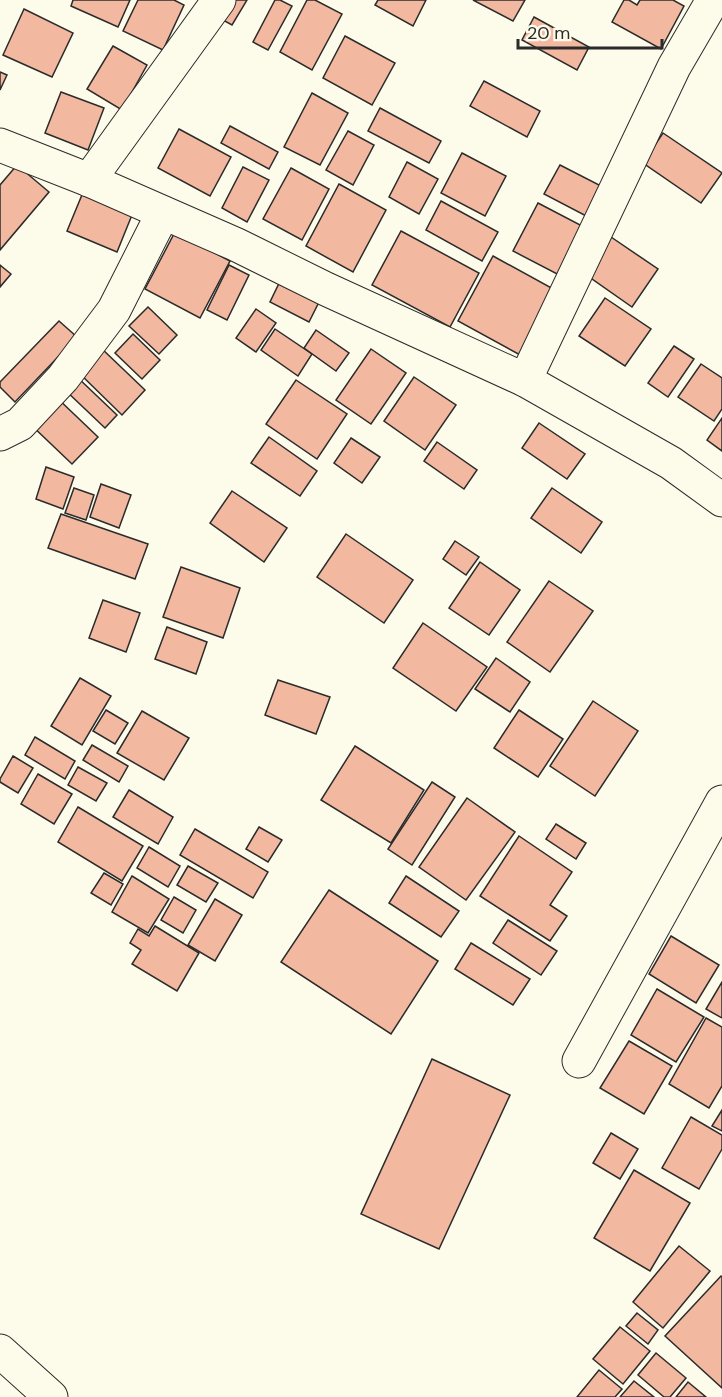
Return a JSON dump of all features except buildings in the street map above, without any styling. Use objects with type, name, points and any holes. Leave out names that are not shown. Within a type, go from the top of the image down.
[{"type":"street","points":[[89,180],[219,0]]},
{"type":"street","points":[[525,380],[674,66],[713,0]]},
{"type":"street","points":[[0,145],[89,180],[235,244],[326,289],[525,380],[671,463],[722,500]]},
{"type":"street","points":[[0,434],[20,424],[63,378],[114,310],[163,213]]},
{"type":"street","points":[[579,1061],[722,802]]},
{"type":"street","points":[[0,1351],[51,1397]]}]
